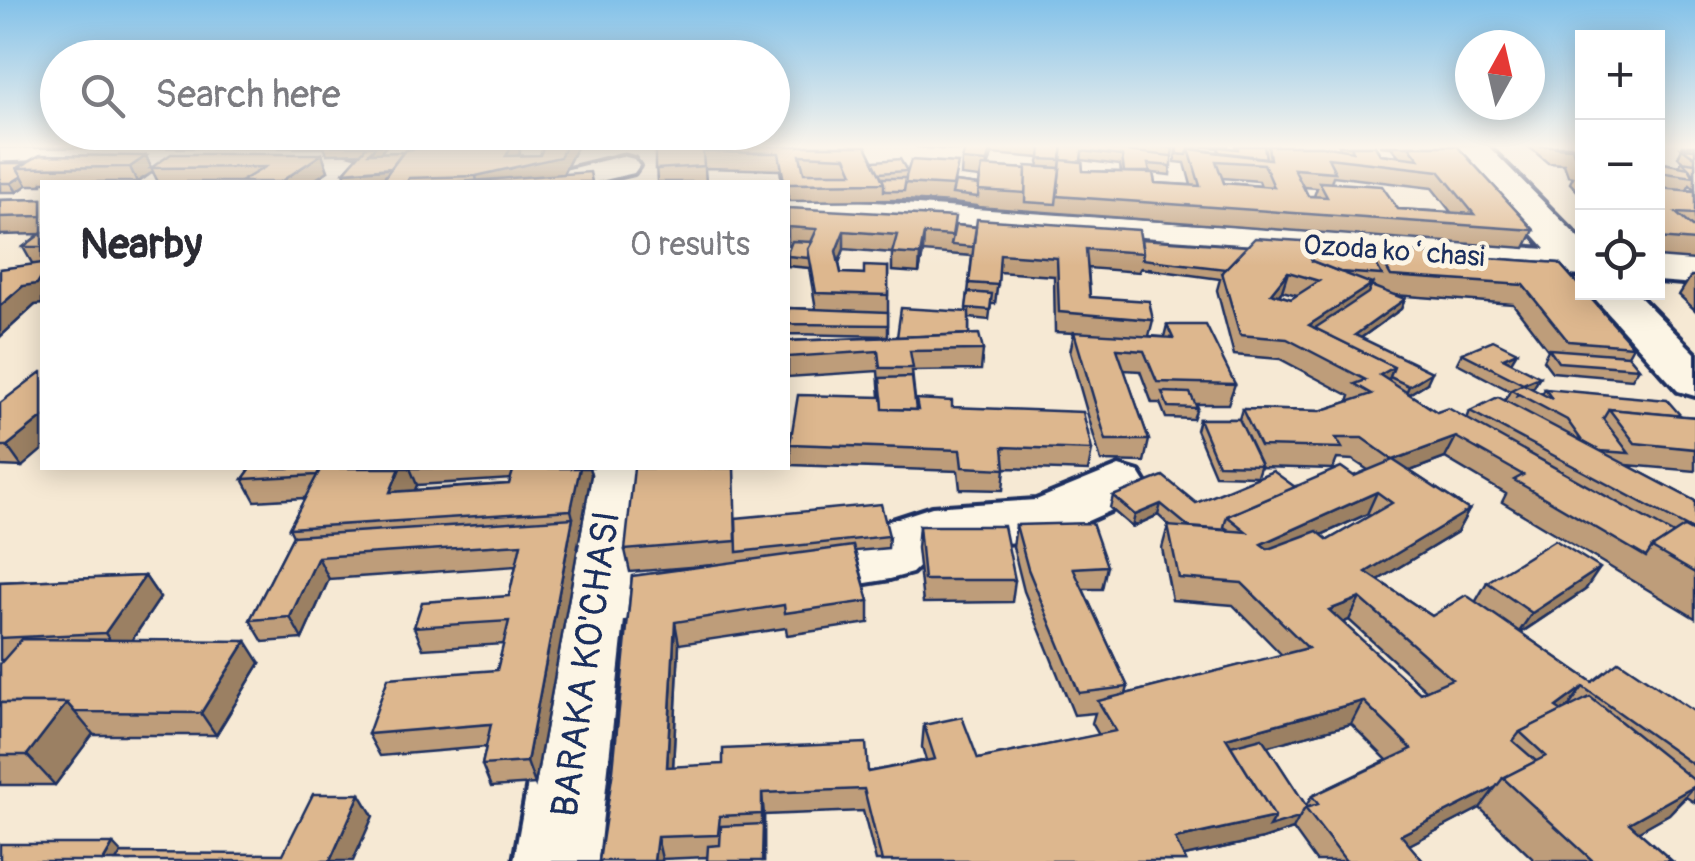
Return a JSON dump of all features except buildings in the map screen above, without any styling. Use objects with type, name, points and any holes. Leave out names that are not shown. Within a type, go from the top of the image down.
[{"type":"street","points":[[1508,186],[1575,257]]},
{"type":"street","name":"Ozoda koʻchasi","points":[[790,207],[1575,263]]},
{"type":"street","points":[[1665,270],[1695,272]]},
{"type":"street","points":[[1618,300],[1695,381]]},
{"type":"street","name":"BARAKA KO'CHASI","points":[[556,861],[613,470]]},
{"type":"street","points":[[594,600],[890,557],[910,536],[932,528],[1045,520],[1119,485]]}]
